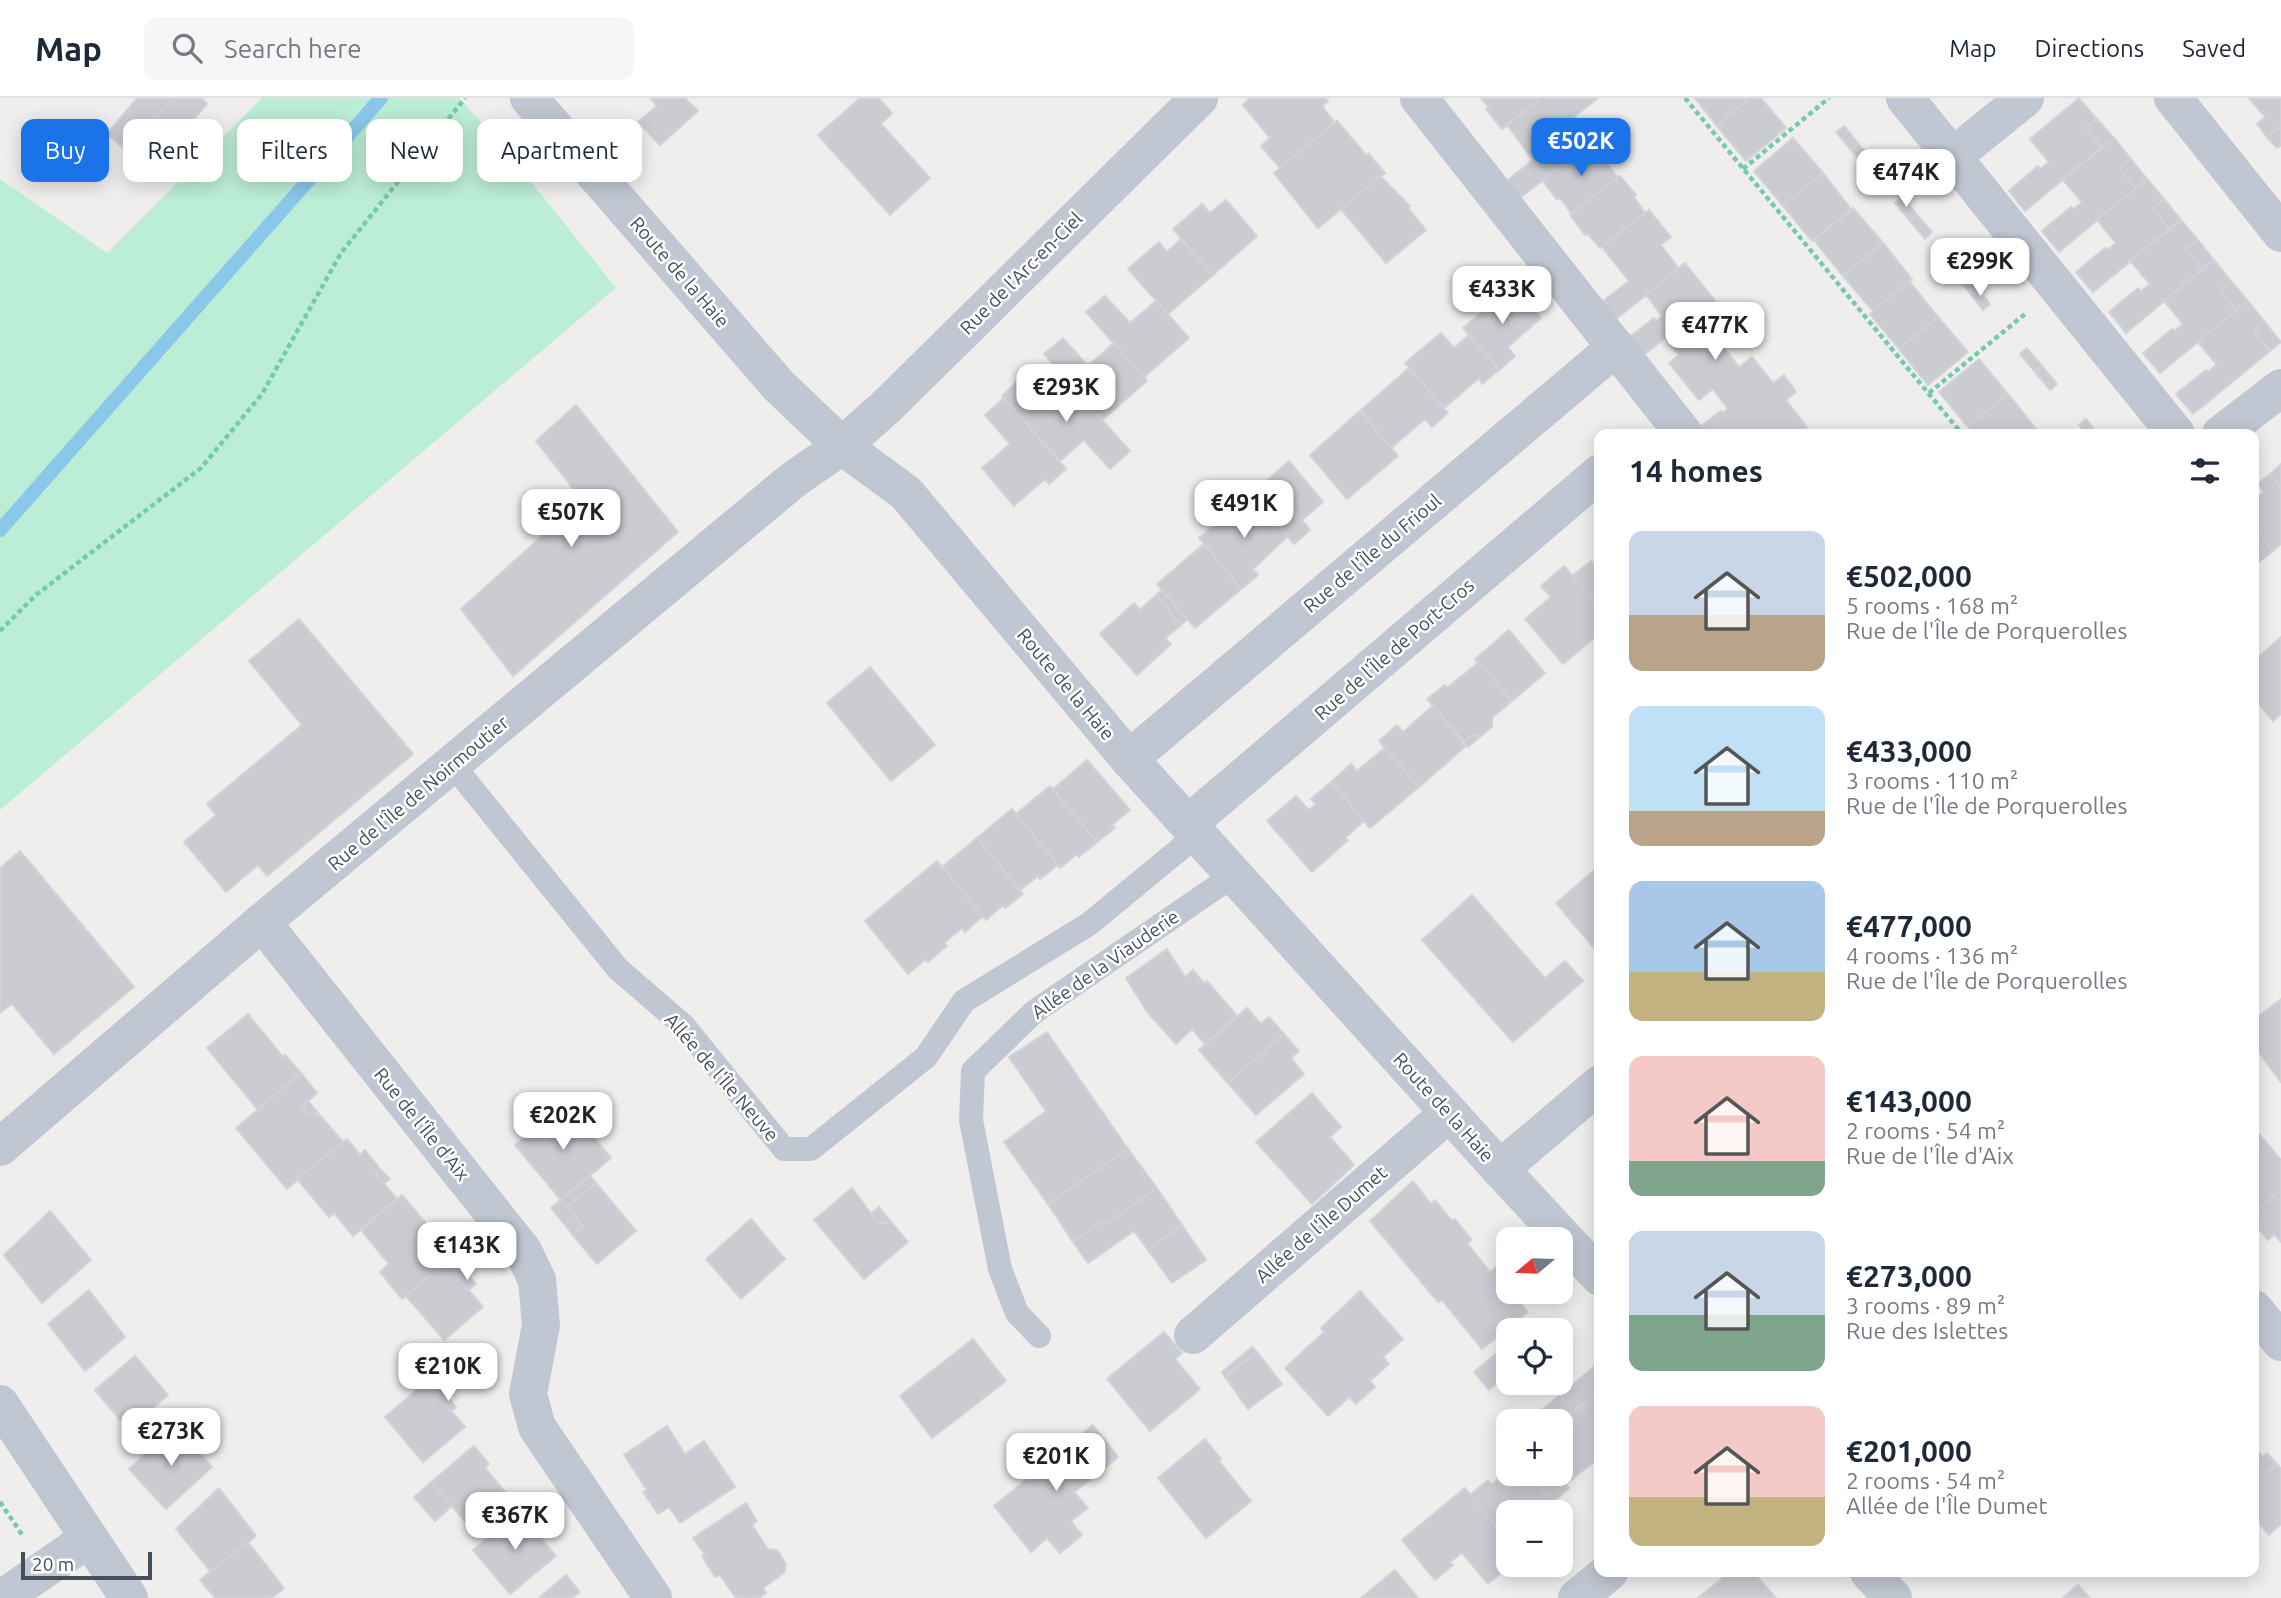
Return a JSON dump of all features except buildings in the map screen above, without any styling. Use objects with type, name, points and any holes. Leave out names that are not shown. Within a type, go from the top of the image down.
[{"type":"street","name":"Route de la Haie","points":[[529,98],[779,386],[842,446],[906,493],[1129,759],[1594,1271]]},
{"type":"street","name":"Rue de l'Arc-en-Ciel","points":[[842,446],[887,406],[1199,98]]},
{"type":"street","points":[[1419,98],[1616,347],[1666,427]]},
{"type":"street","points":[[1905,98],[2172,429]]},
{"type":"street","points":[[1952,157],[2025,98]]},
{"type":"street","points":[[2173,98],[2281,233]]},
{"type":"street","name":"Rue de l'Île du Frioul","points":[[1129,759],[1616,347]]},
{"type":"street","points":[[2228,429],[2281,388]]},
{"type":"street","name":"Rue de l'Île de Noirmoutier","points":[[0,1147],[262,922],[793,480],[842,446]]},
{"type":"street","name":"Rue de l'Île de Port-Cros","points":[[1192,830],[1594,478]]},
{"type":"street","name":"Rue de l'Île d'Aix","points":[[262,922],[523,1251],[537,1280],[541,1325],[528,1394],[537,1427],[653,1598]]},
{"type":"street","points":[[1500,1169],[1594,1089]]},
{"type":"street","name":"Allée de l'Île Dumet","points":[[1193,1335],[1449,1113]]},
{"type":"street","points":[[2259,1315],[2281,1342]]},
{"type":"street","points":[[0,1404],[129,1598]]},
{"type":"street","points":[[3,1598],[88,1539]]},
{"type":"street","points":[[1577,1598],[1603,1577]]},
{"type":"street","points":[[1874,1577],[1893,1598]]},
{"type":"lane","name":"Allée de l'Île Neuve","points":[[452,764],[618,969],[683,1025],[784,1149],[811,1149],[926,1057],[964,1001],[1089,924],[1192,830]]},
{"type":"lane","name":"Allée de la Viauderie","points":[[1039,1336],[1017,1313],[1000,1269],[971,1120],[973,1071],[1034,1012],[1234,874]]},
{"type":"path","points":[[0,631],[36,595],[201,468],[261,394],[341,253],[465,98]]},
{"type":"path","points":[[1685,98],[1958,429]]},
{"type":"path","points":[[1743,169],[1829,98]]},
{"type":"path","points":[[1929,393],[2058,287]]},
{"type":"green space","points":[[262,98],[459,98],[478,119],[477,182],[531,182],[616,288],[0,810],[0,179],[107,253],[178,182],[223,182],[223,137],[237,123],[237,182],[352,182],[352,119],[241,119]]},
{"type":"waterway","points":[[0,530],[381,98]]}]
